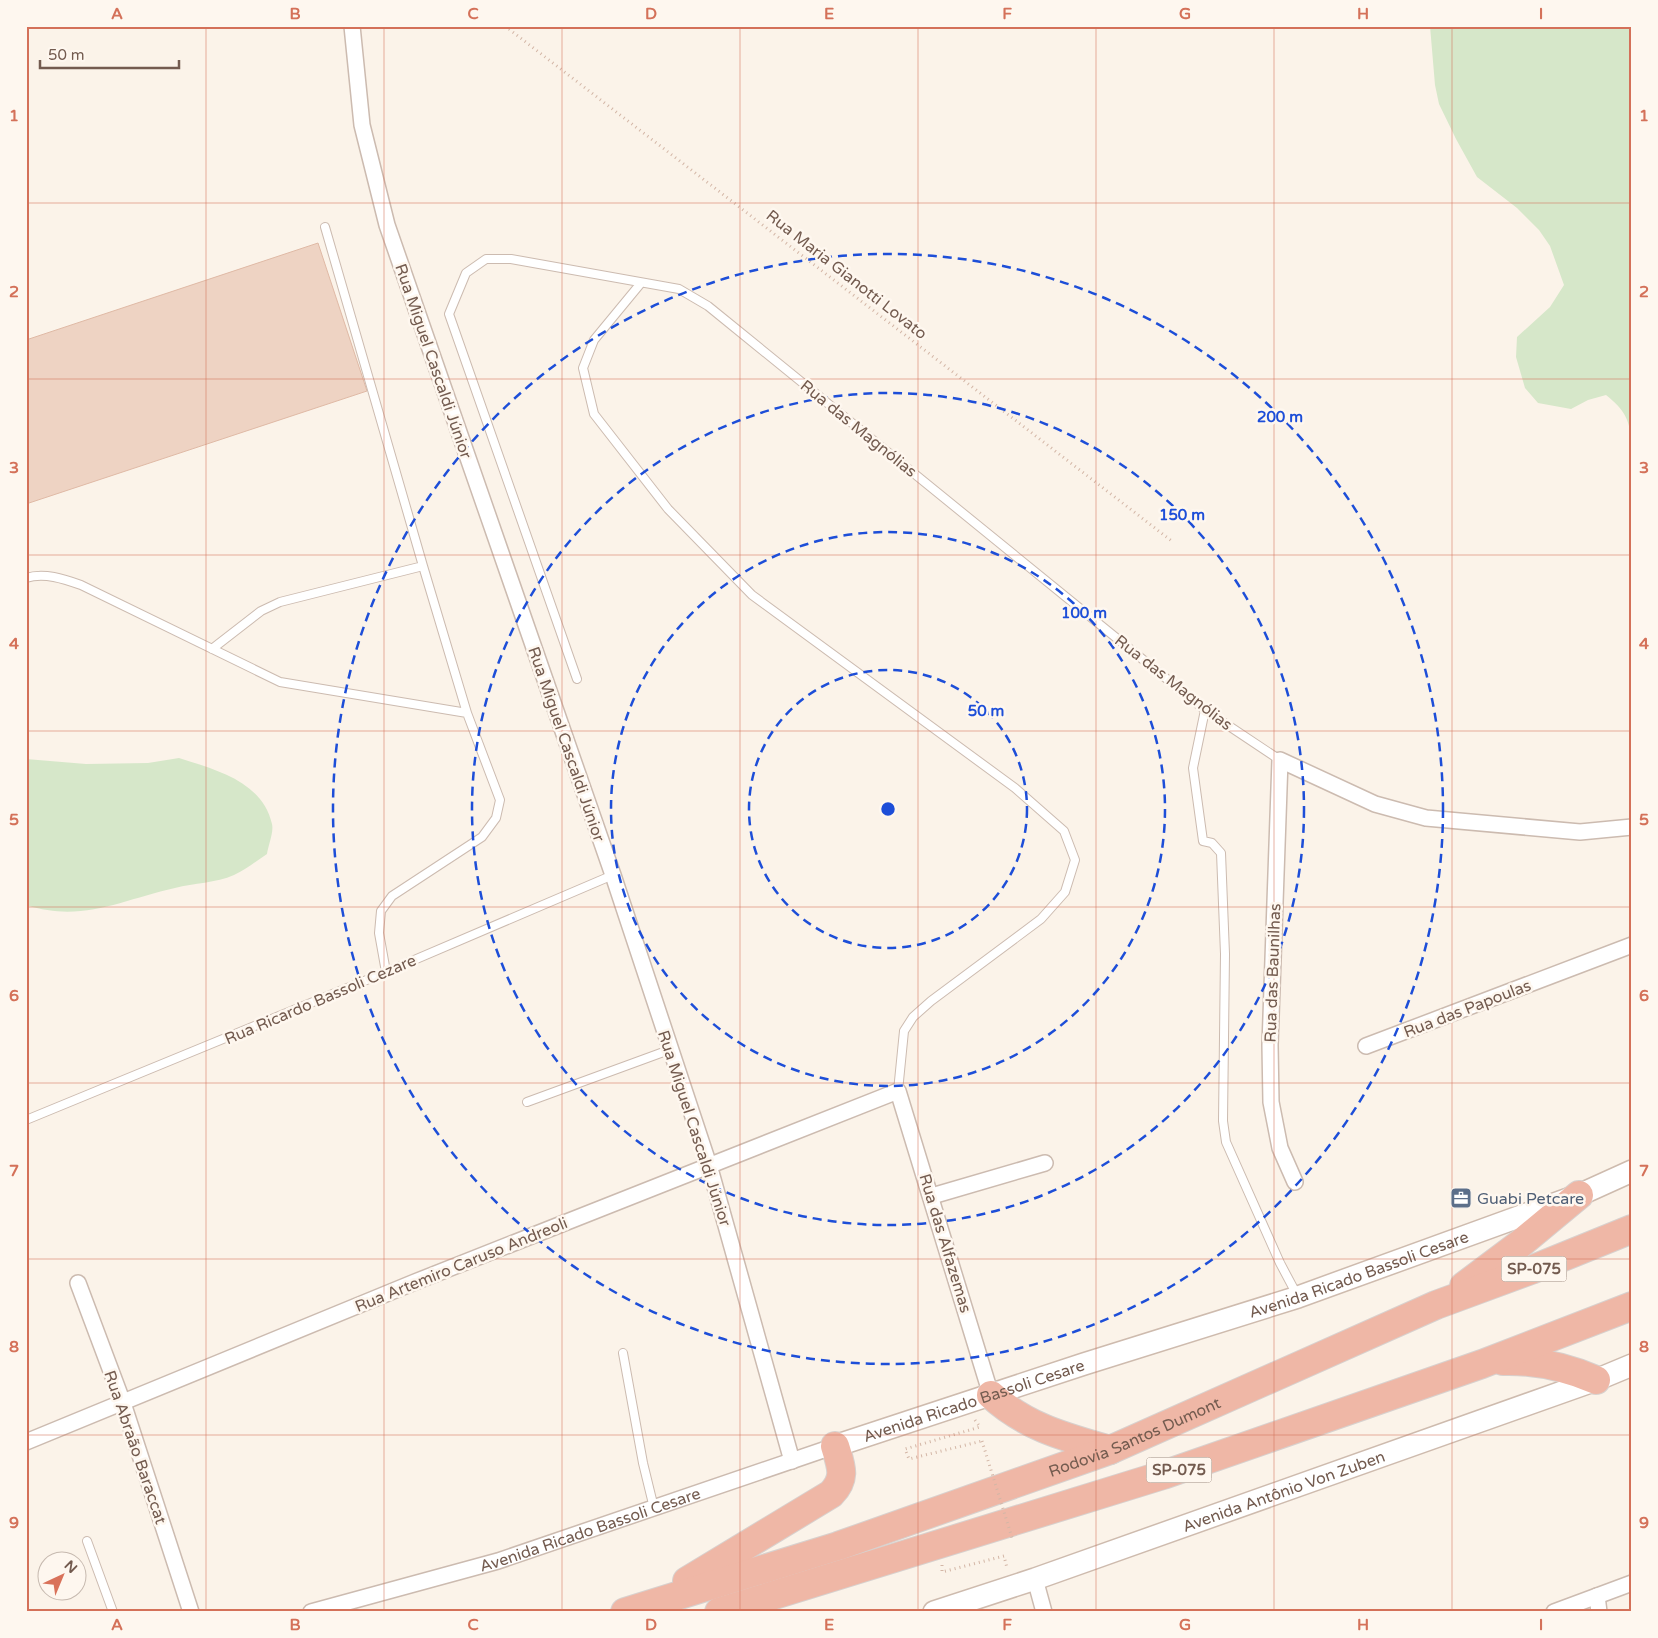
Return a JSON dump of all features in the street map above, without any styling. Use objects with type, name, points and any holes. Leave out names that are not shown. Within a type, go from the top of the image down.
[{"type":"highway","points":[[1436,1305],[1520,1244],[1579,1195]]},
{"type":"highway","name":"Rodovia Santos Dumont","points":[[625,1612],[838,1546],[1110,1450],[1436,1305],[1531,1270],[1632,1229]]},
{"type":"highway","name":"SP-075","points":[[719,1612],[1163,1475],[1482,1364],[1632,1306]]},
{"type":"highway","points":[[1482,1364],[1500,1361],[1537,1362],[1576,1371],[1596,1380]]},
{"type":"highway","points":[[991,1395],[1022,1420],[1061,1436],[1110,1450]]},
{"type":"highway","points":[[652,1603],[831,1494],[839,1486],[843,1474],[835,1446]]},
{"type":"street","name":"Rua Miguel Cascaldi Júnior","points":[[352,26],[362,125],[387,225],[612,875],[709,1165],[792,1461]]},
{"type":"street","name":"Rua das Magnólias","points":[[1280,760],[1375,804],[1426,818],[1580,832],[1632,827]]},
{"type":"street","name":"Rua das Baunilhas","points":[[1280,760],[1270,1045],[1271,1102],[1280,1148],[1295,1182]]},
{"type":"street","name":"Rua das Papoulas","points":[[1366,1046],[1632,945]]},
{"type":"street","name":"Rua Artemiro Caruso Andreoli","points":[[26,1442],[416,1282],[898,1091]]},
{"type":"street","name":"Rua das Alfazemas","points":[[898,1091],[932,1196],[991,1395]]},
{"type":"street","points":[[932,1196],[1045,1163]]},
{"type":"street","name":"Avenida Ricado Bassoli Cesare","points":[[310,1612],[498,1561],[835,1446],[1298,1297],[1579,1195],[1632,1171]]},
{"type":"street","name":"Rua Abraão Baraccat","points":[[78,1283],[123,1403],[191,1612]]},
{"type":"street","name":"Avenida Antônio Von Zuben","points":[[934,1612],[1036,1579],[1596,1380],[1632,1365]]},
{"type":"street","points":[[1036,1579],[1044,1612]]},
{"type":"street","points":[[1554,1612],[1632,1583]]},
{"type":"street","points":[[1597,1596],[1599,1612]]},
{"type":"lane","points":[[326,227],[422,566],[468,713],[500,800],[496,818],[482,837],[392,896],[381,911],[379,933],[386,972]]},
{"type":"lane","name":"Rua das Magnólias","points":[[576,679],[449,314],[466,273],[486,259],[511,259],[641,282],[679,289],[694,296],[1205,710],[1280,760]]},
{"type":"lane","points":[[641,282],[594,340],[583,368],[594,414],[668,509],[752,595],[1015,788],[1064,831],[1074,860],[1066,892],[1041,919],[912,1017],[904,1031],[898,1091]]},
{"type":"lane","points":[[212,649],[261,611],[280,602],[422,566]]},
{"type":"lane","points":[[26,578],[32,576],[56,577],[81,585],[280,682],[468,713]]},
{"type":"lane","points":[[1205,710],[1193,768],[1203,841],[1212,843],[1221,853],[1225,954],[1222,1121],[1226,1142],[1280,1262],[1298,1297]]},
{"type":"lane","name":"Rua Ricardo Bassoli Cezare","points":[[26,1120],[386,972],[612,875]]},
{"type":"lane","points":[[527,1102],[669,1050]]},
{"type":"lane","points":[[623,1353],[643,1463],[654,1508]]},
{"type":"lane","points":[[88,1541],[113,1612]]},
{"type":"path","name":"Rua Maria Gianotti Lovato","points":[[505,26],[1173,542]]},
{"type":"path","points":[[965,1405],[980,1427],[905,1449],[909,1459],[982,1441],[1013,1541],[1004,1544]]},
{"type":"path","points":[[951,1562],[942,1564],[942,1572],[1004,1556],[1012,1586]]},
{"type":"green space","points":[[1430,26],[1632,26],[1632,442],[1629,427],[1622,410],[1606,395],[1588,400],[1571,409],[1538,403],[1525,388],[1516,357],[1517,337],[1550,307],[1564,285],[1550,246],[1539,230],[1517,208],[1477,177],[1456,139],[1439,104],[1435,85]]},
{"type":"green space","points":[[179,758],[208,767],[236,779],[258,797],[267,809],[272,824],[272,835],[267,854],[243,871],[227,878],[175,888],[101,908],[65,912],[26,905],[26,759],[86,764],[148,763]]},
{"type":"building","points":[[318,243],[367,391],[26,504],[26,340]]},
{"type":"place","name":"Guabi Petcare","points":[[1461,1198]]}]
